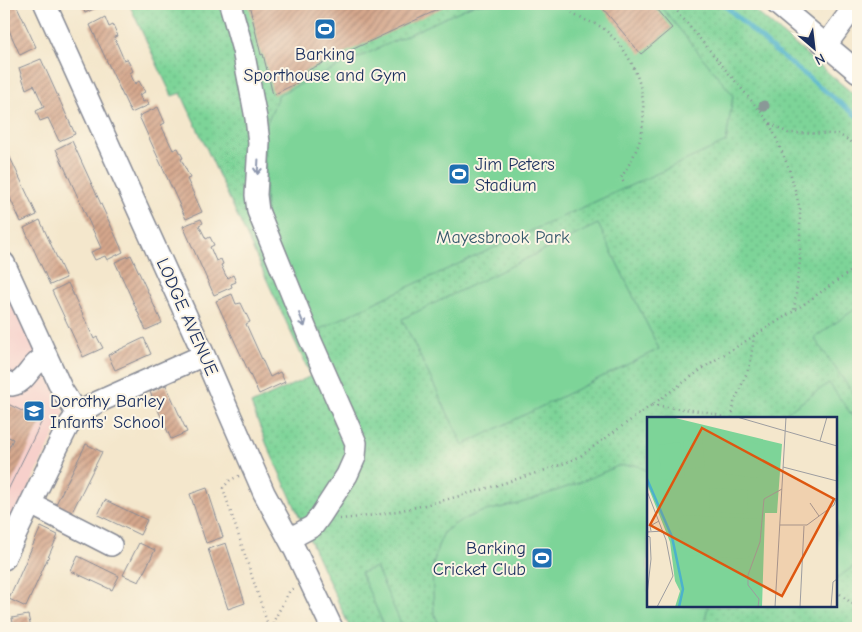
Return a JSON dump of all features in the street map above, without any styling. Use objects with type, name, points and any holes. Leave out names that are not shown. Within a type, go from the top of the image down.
[{"type":"street","name":"LODGE AVENUE","points":[[45,4],[204,354],[264,493],[289,539],[332,628]]},
{"type":"street","points":[[230,4],[244,50],[256,118],[259,143],[256,195],[258,211],[314,349],[356,443],[355,457],[330,517],[289,539]]},
{"type":"street","points":[[826,45],[856,4]]},
{"type":"street","points":[[782,5],[858,72]]},
{"type":"street","points":[[4,263],[62,390],[77,414]]},
{"type":"street","points":[[4,559],[58,446],[77,414],[98,402],[204,354]]},
{"type":"street","points":[[4,381],[12,385],[19,384],[38,360],[47,356]]},
{"type":"street","points":[[30,504],[111,546]]},
{"type":"path","points":[[568,4],[572,13],[604,29],[619,45],[630,60],[639,83],[644,106],[642,127],[636,149],[621,178],[624,182]]},
{"type":"path","points":[[671,4],[770,123],[790,171],[800,209],[800,260],[794,311]]},
{"type":"path","points":[[770,123],[788,133],[838,134],[858,146]]},
{"type":"path","points":[[330,517],[387,512],[464,495],[561,466],[579,457],[712,362],[794,311],[858,266]]},
{"type":"path","points":[[732,417],[734,403],[750,365],[754,336]]},
{"type":"path","points":[[652,405],[708,412],[723,417]]},
{"type":"path","points":[[254,469],[230,480],[222,488],[269,628]]},
{"type":"path","points":[[269,628],[290,590],[310,582]]},
{"type":"path","points":[[837,592],[858,608]]},
{"type":"shaded area","name":"Dorothy Barley Infants' School","points":[[4,282],[64,411],[64,415],[4,540]]},
{"type":"green space","name":"Mayesbrook Park","points":[[129,4],[747,4],[858,98],[858,628],[350,628],[267,445],[251,404],[311,376],[181,93],[172,96]]},
{"type":"green space","name":"Jim Peters Stadium","points":[[475,4],[659,4],[733,95],[726,142],[384,298],[316,331],[266,223],[264,130],[279,94]]},
{"type":"green space","points":[[598,224],[659,349],[463,445],[402,319]]},
{"type":"green space","points":[[858,307],[858,400],[814,338]]},
{"type":"green space","points":[[829,383],[858,424],[858,563],[837,578],[837,417],[780,417]]},
{"type":"green space","name":"Barking Cricket Club","points":[[636,465],[647,470],[647,607],[708,607],[703,628],[440,628],[434,612],[432,569],[444,532],[461,520],[481,512],[518,504],[576,484],[618,466]]},
{"type":"green space","points":[[376,567],[403,628],[385,628],[361,573]]},
{"type":"building","points":[[4,4],[16,4],[36,47],[20,55],[4,19]]},
{"type":"building","points":[[81,4],[99,4],[100,6],[85,13]]},
{"type":"building","name":"Barking Sporthouse and Gym","points":[[249,4],[448,5],[304,72],[305,74],[296,79],[297,83],[273,95]]},
{"type":"building","points":[[599,4],[652,4],[672,28],[641,54]]},
{"type":"building","points":[[105,17],[109,27],[113,25],[118,36],[114,37],[124,60],[127,59],[133,71],[130,73],[135,84],[139,81],[145,92],[139,95],[143,102],[147,100],[149,105],[131,113],[90,25]]},
{"type":"building","points":[[41,59],[75,134],[59,141],[48,118],[40,121],[36,111],[44,107],[34,85],[26,89],[19,68]]},
{"type":"building","points":[[158,107],[165,123],[161,125],[173,150],[178,148],[183,158],[181,159],[190,178],[187,179],[202,212],[186,219],[139,116]]},
{"type":"building","points":[[72,141],[123,252],[107,260],[105,256],[95,260],[91,252],[101,248],[56,149]]},
{"type":"building","points":[[8,153],[37,215],[21,222],[4,185],[4,155]]},
{"type":"building","points":[[201,219],[203,223],[199,225],[206,239],[210,237],[214,245],[210,247],[216,261],[221,259],[223,264],[221,265],[226,276],[228,278],[233,275],[236,282],[231,284],[232,287],[214,295],[183,226]]},
{"type":"building","points":[[40,220],[66,278],[50,285],[24,228]]},
{"type":"building","points":[[131,255],[162,323],[146,330],[115,262]]},
{"type":"building","points":[[68,283],[94,339],[97,337],[103,348],[83,357],[52,291]]},
{"type":"building","points":[[232,294],[236,304],[241,303],[250,322],[246,324],[270,377],[280,372],[285,382],[259,394],[216,301]]},
{"type":"building","points":[[144,338],[151,354],[115,370],[108,355]]},
{"type":"building","points":[[166,385],[187,432],[171,439],[150,392]]},
{"type":"building","points":[[4,402],[42,421],[4,498],[4,458],[13,439],[4,435]]},
{"type":"building","points":[[86,444],[102,452],[72,512],[70,511],[66,519],[52,512]]},
{"type":"building","points":[[207,488],[223,537],[206,543],[190,494]]},
{"type":"building","points":[[105,500],[147,520],[140,535],[98,515]]},
{"type":"building","points":[[41,527],[58,535],[26,607],[9,599]]},
{"type":"building","points":[[139,543],[155,550],[139,582],[123,575]]},
{"type":"building","points":[[226,543],[245,603],[228,609],[208,549]]},
{"type":"building","points":[[78,556],[119,576],[112,590],[71,571]]},
{"type":"building","points":[[28,615],[31,628],[14,628],[12,618]]},
{"type":"waterway","points":[[723,4],[775,51],[858,117]]},
{"type":"place","name":"Barking Sporthouse and Gym","points":[[325,29]]},
{"type":"place","name":"Jim Peters Stadium","points":[[459,174]]},
{"type":"place","name":"Dorothy Barley Infants' School","points":[[34,411]]},
{"type":"place","name":"Barking Cricket Club","points":[[542,558]]}]
